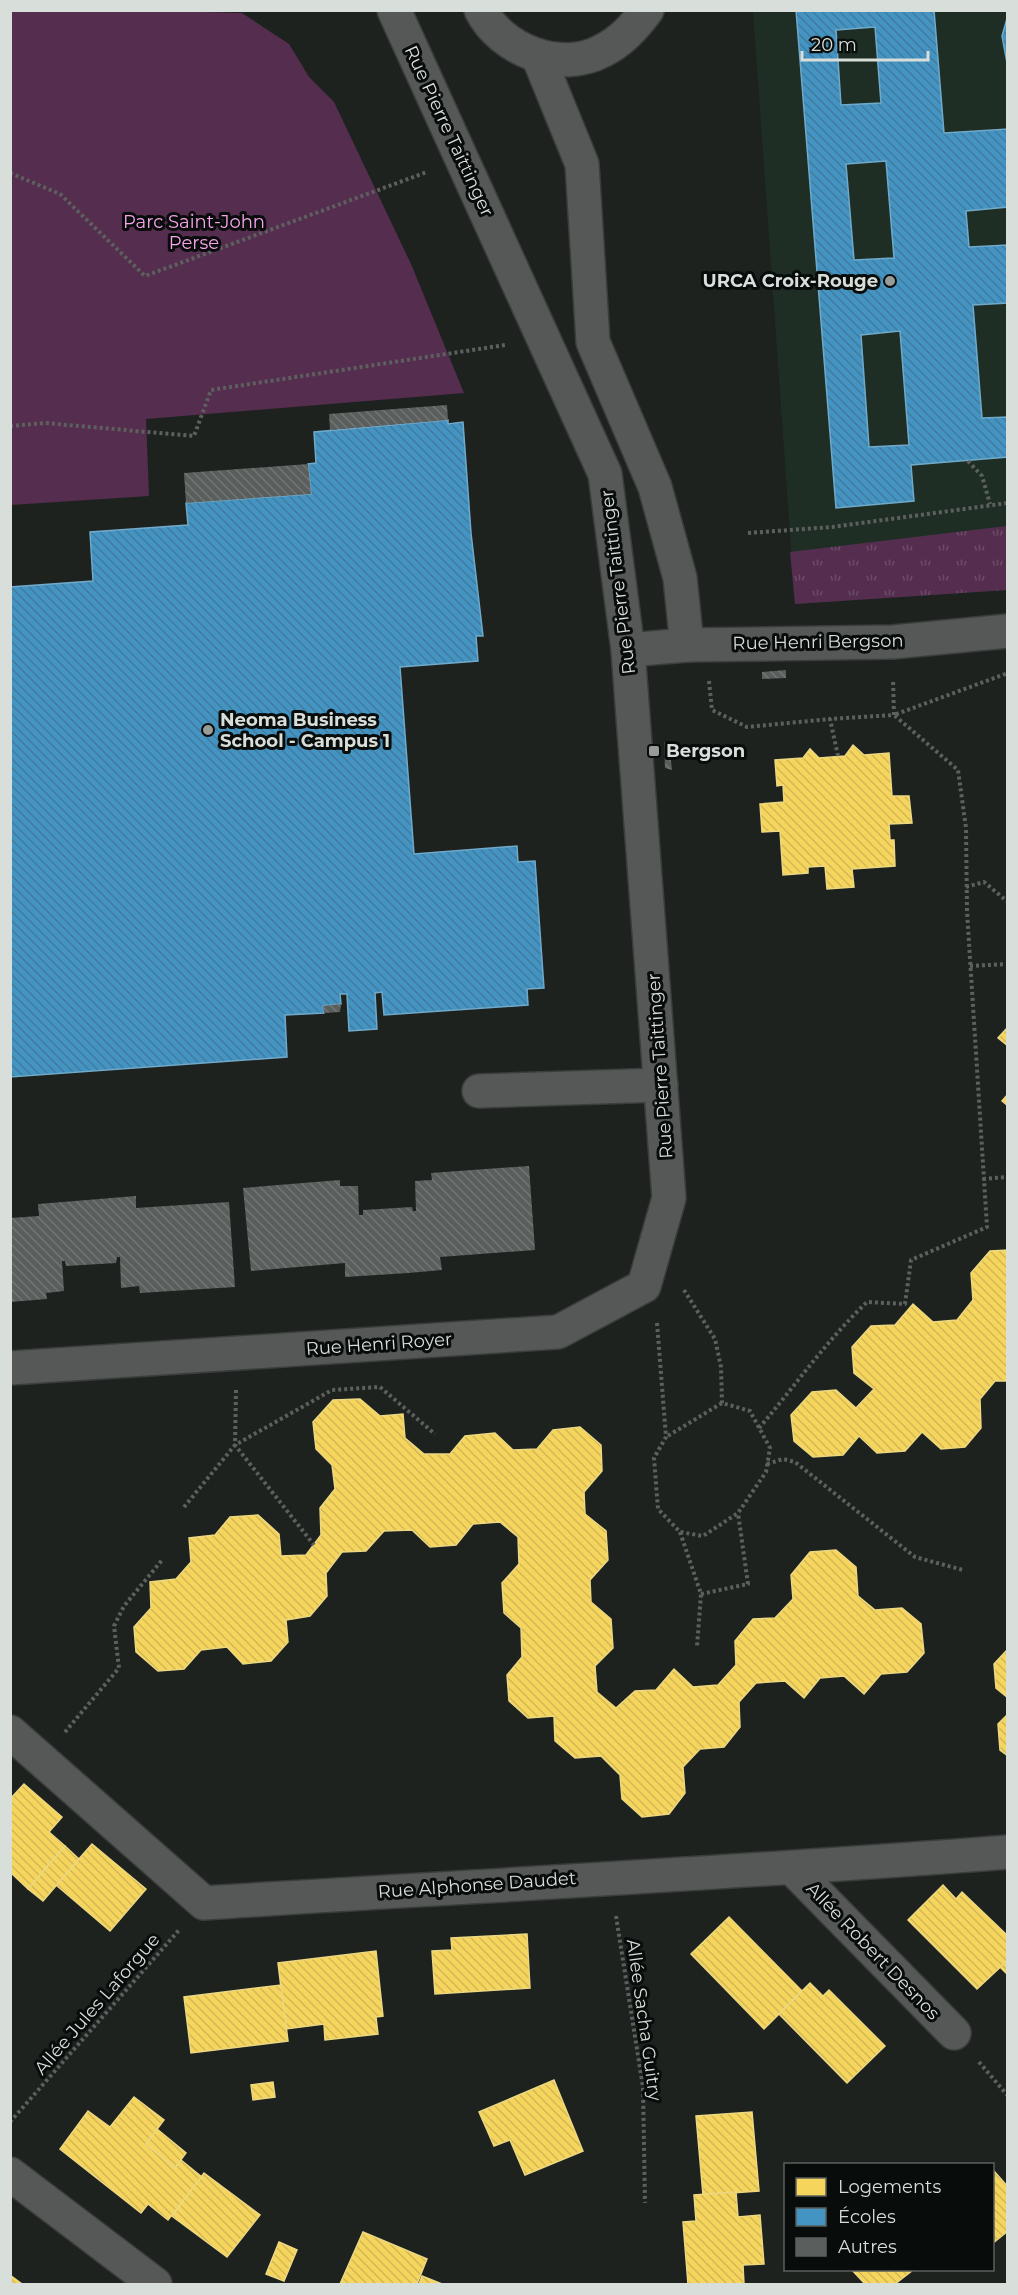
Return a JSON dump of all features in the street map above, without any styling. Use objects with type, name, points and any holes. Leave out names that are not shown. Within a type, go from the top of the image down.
[{"type":"street","name":"Rue Pierre Taittinger","points":[[394,10],[605,474],[628,651],[669,1198]]},
{"type":"street","points":[[481,10],[487,22],[510,43],[538,56],[569,60],[600,52],[627,35],[647,10]]},
{"type":"street","points":[[538,56],[582,164],[593,342],[655,487],[697,645]]},
{"type":"street","name":"Rue Henri Bergson","points":[[628,651],[697,645],[893,642],[1008,631]]},
{"type":"street","points":[[479,1091],[661,1085]]},
{"type":"street","name":"Rue Henri Royer","points":[[10,1368],[558,1332],[644,1286],[669,1198]]},
{"type":"street","points":[[10,1732],[204,1903]]},
{"type":"street","name":"Rue Alphonse Daudet","points":[[204,1903],[609,1877],[793,1869],[1008,1852]]},
{"type":"street","name":"Allée Robert Desnos","points":[[793,1869],[954,2033]]},
{"type":"street","points":[[10,2174],[155,2284]]},
{"type":"path","points":[[10,173],[60,194],[146,276],[377,192],[461,158]]},
{"type":"path","points":[[10,426],[45,423],[194,436],[211,390],[544,339]]},
{"type":"path","points":[[968,461],[982,476],[990,504]]},
{"type":"path","points":[[748,533],[832,527],[1008,503]]},
{"type":"path","points":[[697,645],[712,710],[747,727],[894,715],[1008,673]]},
{"type":"path","points":[[759,1428],[802,1379],[842,1326],[867,1302],[905,1304],[911,1260],[987,1227],[982,1179],[970,966],[966,828],[958,770],[894,715]]},
{"type":"path","points":[[830,719],[838,756]]},
{"type":"path","points":[[966,887],[984,882],[1008,902]]},
{"type":"path","points":[[970,966],[1008,964]]},
{"type":"path","points":[[982,1179],[1008,1177]]},
{"type":"path","points":[[656,1248],[715,1339],[721,1367],[722,1403]]},
{"type":"path","points":[[237,1353],[235,1444],[314,1545]]},
{"type":"path","points":[[660,1359],[666,1437]]},
{"type":"path","points":[[184,1507],[235,1444],[332,1390],[380,1387],[435,1434]]},
{"type":"path","points":[[680,1532],[703,1536],[738,1513],[766,1472],[770,1448],[750,1412],[722,1403],[666,1437],[654,1458],[658,1509],[680,1532],[701,1594],[697,1647]]},
{"type":"path","points":[[767,1464],[783,1459],[795,1462],[915,1557],[963,1570]]},
{"type":"path","points":[[701,1594],[748,1584],[738,1513]]},
{"type":"path","points":[[42,1760],[119,1668],[114,1626],[124,1606],[163,1558]]},
{"type":"path","name":"Allée Sacha Guitry","points":[[609,1877],[643,2087],[645,2204]]},
{"type":"path","name":"Allée Jules Laforgue","points":[[10,2122],[204,1903]]},
{"type":"shaded area","name":"URCA Croix-Rouge","points":[[753,11],[1007,11],[1007,590],[795,604]]},
{"type":"green space","name":"Parc Saint-John Perse","points":[[11,11],[242,13],[289,44],[309,77],[334,102],[411,264],[464,393],[146,419],[149,496],[11,505]]},
{"type":"green space","points":[[1007,526],[1007,590],[795,604],[790,552]]},
{"type":"building: Logements","points":[[853,745],[864,755],[889,753],[892,796],[909,796],[912,823],[889,824],[890,840],[894,840],[895,866],[852,869],[854,887],[827,889],[825,866],[808,867],[808,873],[783,875],[780,831],[762,832],[760,804],[784,802],[783,785],[777,786],[775,760],[803,758],[810,749],[819,758],[845,756]]},
{"type":"building: Logements","points":[[1008,1027],[1008,1046],[998,1038]]},
{"type":"building: Logements","points":[[1008,1094],[1008,1106],[1002,1101]]},
{"type":"building: Logements","points":[[1008,1250],[1008,1381],[995,1381],[980,1399],[981,1428],[965,1447],[941,1449],[922,1432],[905,1451],[877,1453],[859,1436],[843,1455],[813,1457],[794,1441],[791,1415],[812,1392],[836,1390],[856,1408],[874,1389],[854,1373],[852,1347],[871,1326],[895,1325],[913,1304],[933,1322],[957,1320],[973,1300],[971,1273],[990,1251]]},
{"type":"building: Logements","points":[[360,1399],[380,1416],[403,1414],[405,1438],[424,1454],[450,1454],[465,1436],[495,1433],[513,1450],[537,1449],[553,1430],[580,1427],[601,1445],[602,1471],[584,1492],[585,1514],[606,1531],[608,1560],[590,1580],[591,1602],[611,1619],[613,1648],[595,1666],[597,1692],[616,1708],[635,1691],[656,1690],[674,1669],[693,1687],[718,1685],[736,1665],[735,1641],[753,1619],[775,1618],[793,1599],[791,1575],[810,1552],[836,1550],[856,1567],[858,1596],[875,1610],[902,1608],[921,1624],[924,1653],[907,1672],[881,1674],[864,1694],[844,1676],[820,1678],[804,1698],[785,1681],[756,1683],[739,1702],[740,1727],[724,1747],[700,1749],[683,1767],[685,1793],[669,1814],[642,1817],[622,1799],[620,1775],[601,1756],[575,1758],[555,1741],[554,1716],[528,1718],[509,1701],[507,1675],[522,1657],[521,1628],[504,1613],[502,1583],[519,1564],[518,1537],[500,1522],[473,1524],[456,1545],[430,1547],[412,1530],[384,1531],[366,1551],[342,1552],[326,1573],[327,1596],[310,1616],[286,1620],[288,1642],[271,1661],[243,1664],[227,1647],[201,1650],[184,1669],[158,1671],[136,1652],[134,1627],[151,1608],[150,1582],[176,1579],[191,1562],[189,1538],[215,1535],[230,1517],[258,1515],[279,1534],[281,1556],[306,1555],[321,1535],[320,1508],[335,1489],[332,1465],[316,1449],[313,1422],[333,1400]]},
{"type":"building: Logements","points":[[1008,1649],[1008,1698],[996,1688],[994,1664]]},
{"type":"building: Logements","points":[[1008,1714],[1008,1756],[1000,1750],[998,1724]]},
{"type":"building: Logements","points":[[24,1784],[62,1817],[49,1832],[65,1846],[28,1889],[10,1872],[10,1799]]},
{"type":"building: Logements","points":[[92,1844],[146,1889],[110,1931],[56,1885]]},
{"type":"building: Logements","points":[[65,1846],[79,1859],[43,1901],[28,1889]]},
{"type":"building: Logements","points":[[943,1885],[956,1899],[962,1892],[1008,1936],[1008,1960],[977,1989],[908,1920]]},
{"type":"building: Logements","points":[[729,1917],[802,1991],[764,2029],[691,1954]]},
{"type":"building: Logements","points":[[527,1934],[530,1988],[435,1994],[432,1951],[452,1950],[451,1938]]},
{"type":"building: Logements","points":[[376,1951],[383,2016],[376,2017],[378,2034],[325,2040],[324,2024],[286,2029],[278,1963]]},
{"type":"building: Logements","points":[[1008,1960],[1008,1975],[1000,1967]]},
{"type":"building: Logements","points":[[810,1983],[823,1996],[829,1990],[885,2046],[847,2083],[779,2014]]},
{"type":"building: Logements","points":[[281,1985],[288,2041],[191,2053],[184,1997]]},
{"type":"building: Logements","points":[[554,2080],[583,2151],[525,2175],[510,2140],[494,2146],[479,2112]]},
{"type":"building: Logements","points":[[273,2082],[275,2097],[253,2100],[251,2085]]},
{"type":"building: Logements","points":[[134,2097],[164,2120],[146,2144],[175,2168],[181,2160],[202,2177],[168,2220],[148,2204],[141,2213],[60,2149],[88,2111],[110,2127]]},
{"type":"building: Logements","points":[[752,2112],[759,2191],[703,2195],[696,2116]]},
{"type":"building: Logements","points":[[157,2129],[186,2153],[175,2168],[146,2144]]},
{"type":"building: Logements","points":[[994,2171],[1008,2187],[1008,2231],[994,2242]]},
{"type":"building: Logements","points":[[204,2173],[260,2215],[227,2257],[172,2216]]},
{"type":"building: Logements","points":[[736,2192],[738,2217],[760,2215],[764,2264],[743,2265],[744,2284],[688,2284],[683,2222],[696,2221],[694,2195]]},
{"type":"building: Logements","points":[[363,2232],[427,2259],[417,2284],[340,2284]]},
{"type":"building: Logements","points":[[279,2242],[297,2250],[284,2281],[266,2274]]},
{"type":"building: Logements","points":[[853,2271],[912,2271],[895,2284],[865,2284]]},
{"type":"building: Logements","points":[[10,2275],[22,2284],[10,2284]]},
{"type":"building: Logements","points":[[422,2276],[442,2284],[419,2284]]},
{"type":"building: Écoles","points":[[796,10],[934,10],[944,133],[1008,129],[1008,207],[966,211],[969,247],[1008,245],[1008,303],[973,305],[982,418],[1008,417],[1008,457],[911,465],[914,501],[836,508]],"holes":[[[875,27],[881,103],[841,105],[836,30]],[[886,161],[894,258],[854,260],[846,164]],[[900,331],[909,445],[869,447],[861,335]]]},
{"type":"building: Écoles","points":[[1008,15],[1008,68],[1002,36]]},
{"type":"building: Écoles","name":"Neoma Business School - Campus 1","points":[[448,420],[448,424],[463,422],[471,533],[483,636],[476,636],[478,661],[400,667],[414,854],[517,846],[518,862],[535,861],[544,988],[527,989],[528,1005],[384,1015],[382,992],[375,993],[377,1029],[349,1031],[347,994],[340,994],[341,1004],[323,1006],[324,1013],[285,1015],[287,1057],[10,1077],[10,587],[93,581],[90,532],[188,525],[186,503],[311,494],[308,464],[316,463],[314,432]]},
{"type":"building: Autres","points":[[447,405],[448,420],[330,430],[329,414]]},
{"type":"building: Autres","points":[[308,464],[311,494],[186,503],[184,473]]},
{"type":"building: Autres","points":[[786,670],[786,678],[762,679],[762,672]]},
{"type":"building: Autres","points":[[664,742],[669,743],[672,770],[665,768]]},
{"type":"building: Autres","points":[[341,1004],[340,1012],[324,1013],[323,1006]]},
{"type":"building: Autres","points":[[529,1166],[535,1250],[440,1257],[442,1270],[408,1273],[345,1277],[345,1263],[251,1271],[243,1188],[340,1180],[340,1186],[358,1186],[359,1215],[363,1215],[363,1210],[412,1207],[413,1211],[416,1211],[415,1181],[432,1180],[431,1173]]},
{"type":"building: Autres","points":[[136,1196],[136,1208],[229,1202],[235,1287],[140,1293],[139,1286],[121,1288],[120,1257],[117,1257],[116,1263],[66,1266],[65,1261],[62,1261],[64,1291],[46,1293],[47,1299],[10,1302],[10,1218],[39,1216],[38,1204]]},
{"type":"place","name":"URCA Croix-Rouge","points":[[890,281]]},
{"type":"place","name":"Neoma Business School - Campus 1","points":[[208,730]]},
{"type":"place","name":"Bergson","points":[[654,751]]}]
